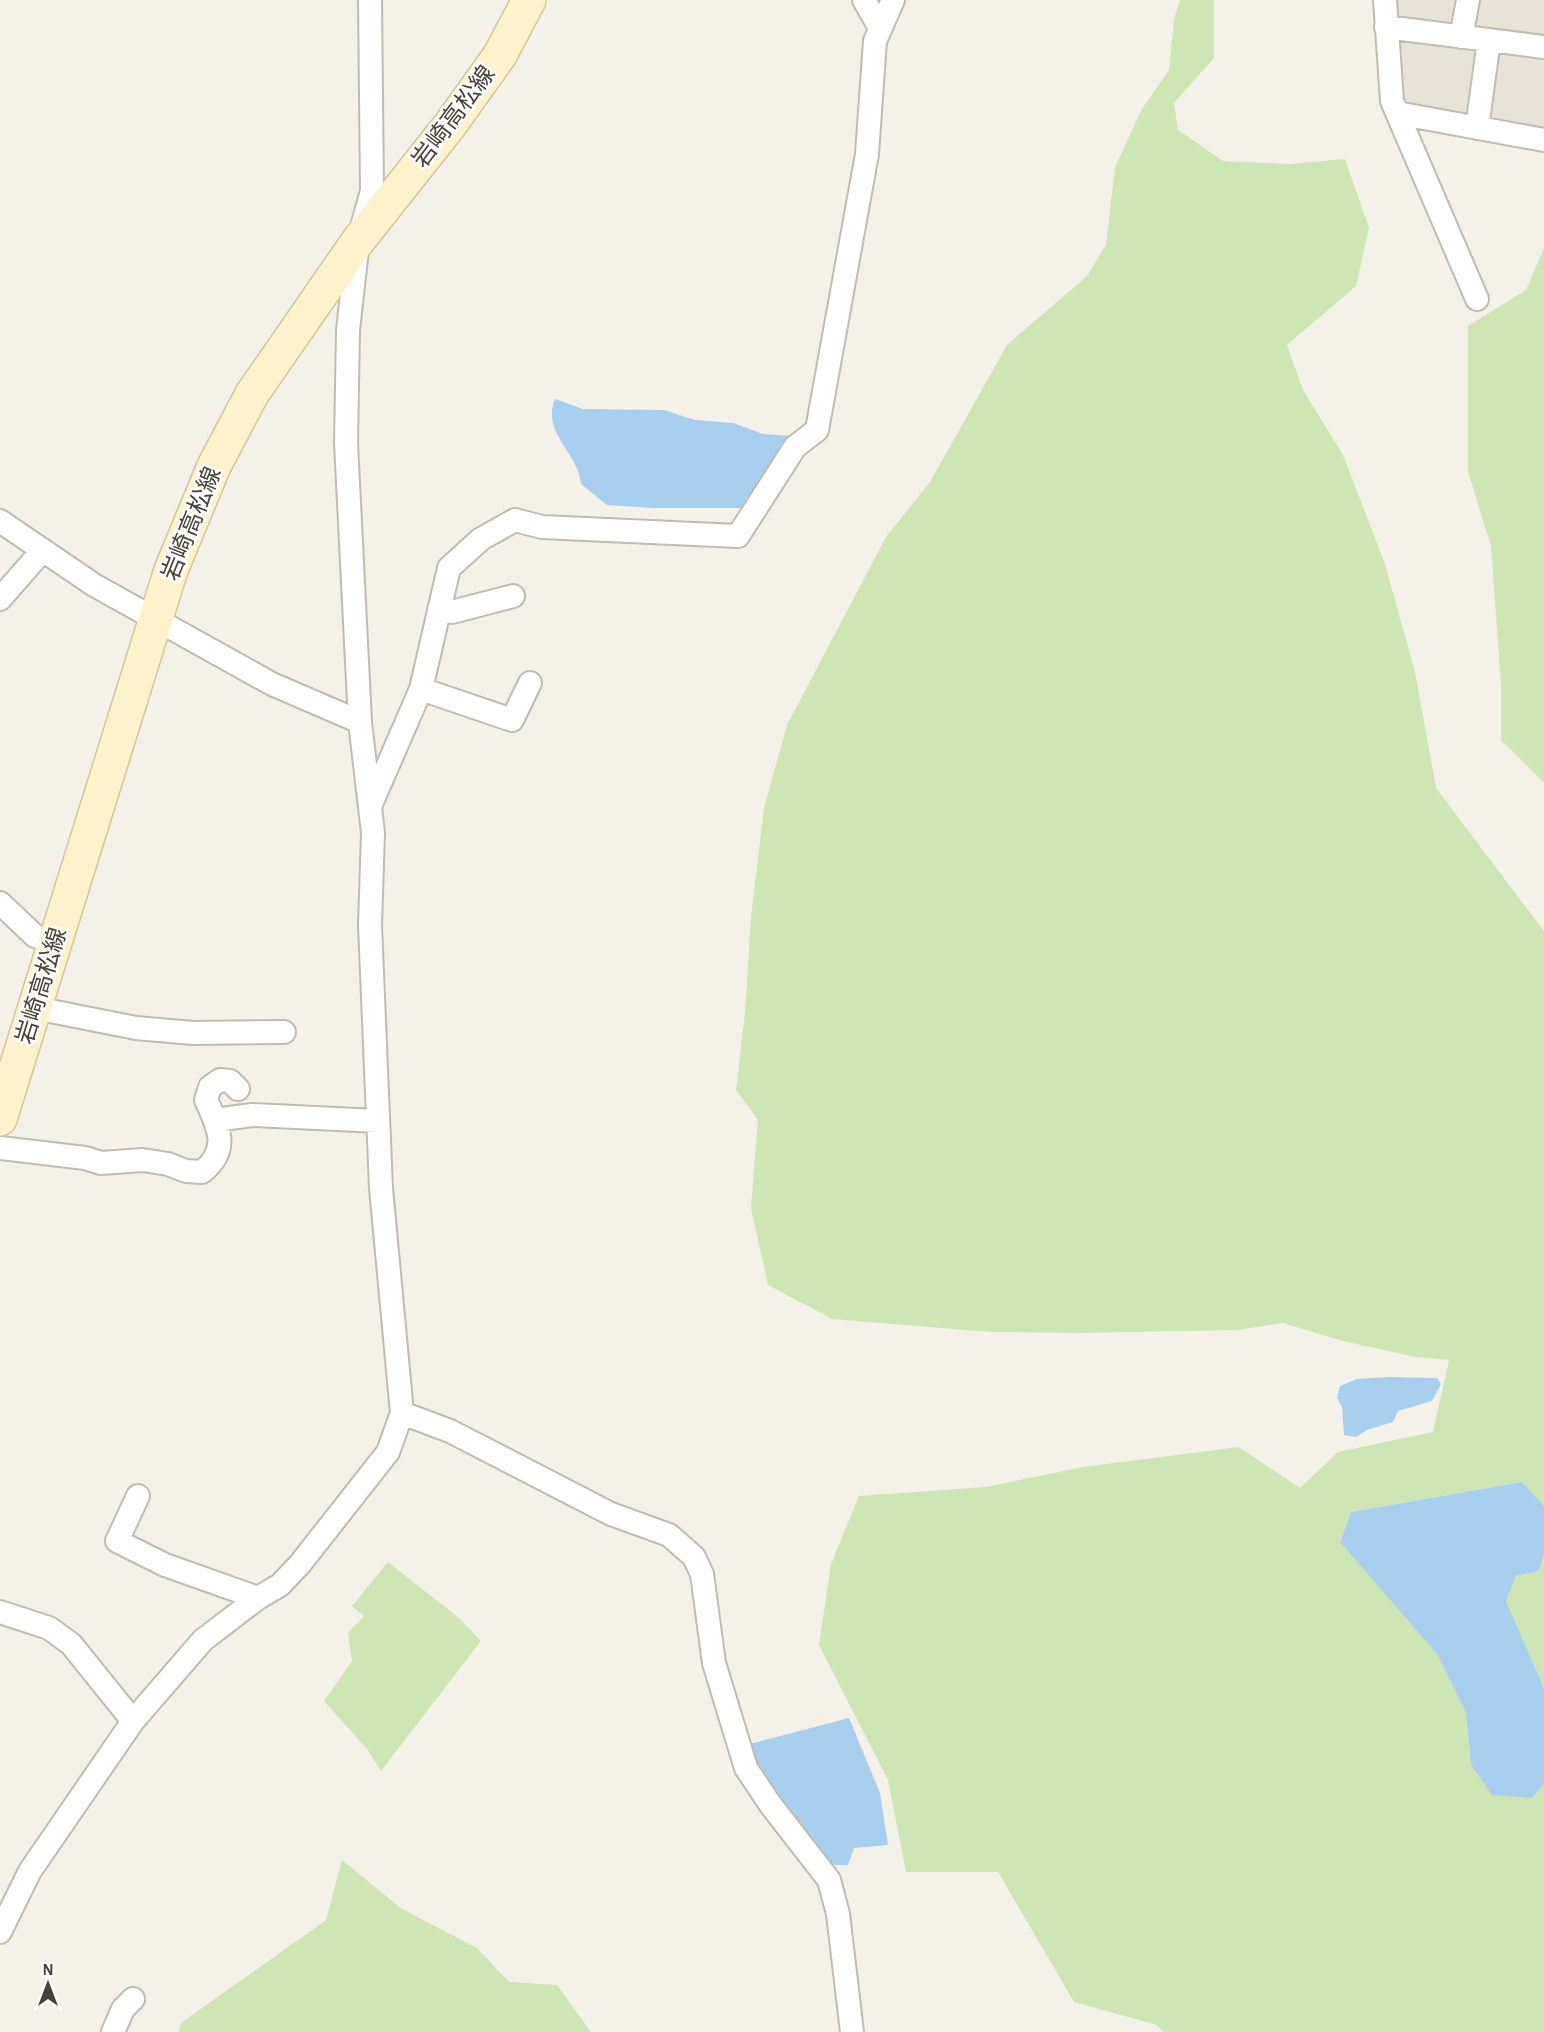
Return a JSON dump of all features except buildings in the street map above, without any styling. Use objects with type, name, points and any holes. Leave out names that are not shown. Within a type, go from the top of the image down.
[{"type":"main road","name":"岩崎高松線","points":[[0,1119],[171,570],[214,466],[252,394],[358,241],[450,125],[500,55],[529,0]]},
{"type":"street","points":[[0,1932],[30,1871],[133,1721],[203,1640],[258,1598],[280,1585],[388,1452],[402,1413],[385,1236],[378,1121],[369,925],[373,833],[360,723],[348,503],[346,378],[348,330],[358,241],[372,191],[370,0]]},
{"type":"street","points":[[864,0],[880,28]]},
{"type":"street","points":[[370,805],[421,689],[449,568],[481,539],[515,520],[542,527],[738,536],[795,447],[817,430],[867,154],[875,41],[893,0]]},
{"type":"street","points":[[1385,0],[1392,101],[1477,299]]},
{"type":"street","points":[[1461,37],[1468,0]]},
{"type":"street","points":[[1386,27],[1544,46]]},
{"type":"street","points":[[1477,128],[1489,40]]},
{"type":"street","points":[[1397,113],[1544,140]]},
{"type":"street","points":[[0,521],[94,585],[272,684],[360,723]]},
{"type":"street","points":[[0,599],[43,550]]},
{"type":"street","points":[[439,610],[452,612],[513,596]]},
{"type":"street","points":[[421,689],[512,720],[530,683]]},
{"type":"street","points":[[0,903],[35,936],[56,942]]},
{"type":"street","points":[[35,1008],[136,1028],[193,1033],[284,1032]]},
{"type":"street","points":[[0,1148],[85,1158],[101,1163],[143,1160],[168,1164],[186,1171],[202,1172],[215,1162],[220,1145],[215,1120],[206,1100],[210,1087],[220,1080],[230,1081],[238,1089]]},
{"type":"street","points":[[215,1120],[252,1114],[378,1121]]},
{"type":"street","points":[[402,1413],[450,1431],[611,1514],[669,1535],[694,1557],[702,1574],[714,1663],[746,1768],[770,1804],[829,1880],[838,1914],[852,2032]]},
{"type":"street","points":[[138,1496],[117,1540],[165,1565],[258,1598]]},
{"type":"street","points":[[0,1612],[49,1628],[71,1644],[133,1721]]},
{"type":"street","points":[[113,2032],[123,2009],[133,1999]]},
{"type":"shaded area","points":[[1389,0],[1461,0],[1454,43],[1544,56],[1544,138],[1397,110]]},
{"type":"shaded area","points":[[1474,0],[1544,0],[1544,40],[1468,31]]},
{"type":"green space","points":[[1180,0],[1214,0],[1214,58],[1174,103],[1178,130],[1223,161],[1290,164],[1345,159],[1369,228],[1356,286],[1287,345],[1303,390],[1343,455],[1385,564],[1415,672],[1436,788],[1544,931],[1544,1506],[1522,1482],[1351,1512],[1340,1541],[1437,1654],[1466,1713],[1471,1765],[1532,1798],[1544,1784],[1544,2032],[1163,2032],[1157,2025],[1074,2002],[998,1872],[906,1872],[888,1780],[819,1645],[831,1564],[859,1496],[986,1487],[1083,1467],[1239,1447],[1300,1488],[1338,1452],[1433,1432],[1449,1360],[1415,1357],[1343,1341],[1283,1323],[1236,1330],[1079,1333],[991,1332],[832,1319],[768,1285],[751,1208],[758,1120],[736,1090],[745,1013],[751,917],[764,808],[787,725],[886,537],[930,482],[1007,345],[1087,276],[1106,245],[1115,167],[1142,109],[1169,70],[1174,19]]},
{"type":"green space","points":[[1544,248],[1544,783],[1501,740],[1501,685],[1491,546],[1468,472],[1468,326],[1526,290]]},
{"type":"green space","points":[[1544,1554],[1544,1688],[1506,1601],[1516,1576],[1539,1571]]},
{"type":"green space","points":[[388,1562],[459,1618],[481,1641],[381,1771],[367,1749],[324,1701],[352,1661],[348,1633],[364,1616],[352,1606]]},
{"type":"green space","points":[[342,1860],[402,1909],[477,1948],[509,1982],[557,1985],[591,2032],[179,2032],[181,2023],[326,1920]]},
{"type":"water","points":[[555,399],[583,409],[664,410],[695,420],[733,423],[763,434],[793,436],[743,508],[653,508],[607,505],[581,484],[574,462],[556,432],[552,411]]},
{"type":"water","points":[[1437,1378],[1441,1384],[1432,1401],[1398,1411],[1393,1422],[1367,1430],[1356,1437],[1344,1435],[1342,1407],[1337,1398],[1340,1386],[1357,1379]]},
{"type":"water","points":[[1522,1482],[1544,1506],[1544,1554],[1539,1571],[1516,1576],[1506,1601],[1544,1688],[1544,1784],[1532,1798],[1492,1795],[1471,1765],[1466,1713],[1437,1654],[1340,1542],[1351,1512]]},
{"type":"water","points":[[849,1718],[880,1793],[888,1845],[854,1848],[848,1865],[827,1865],[755,1772],[746,1745]]}]
